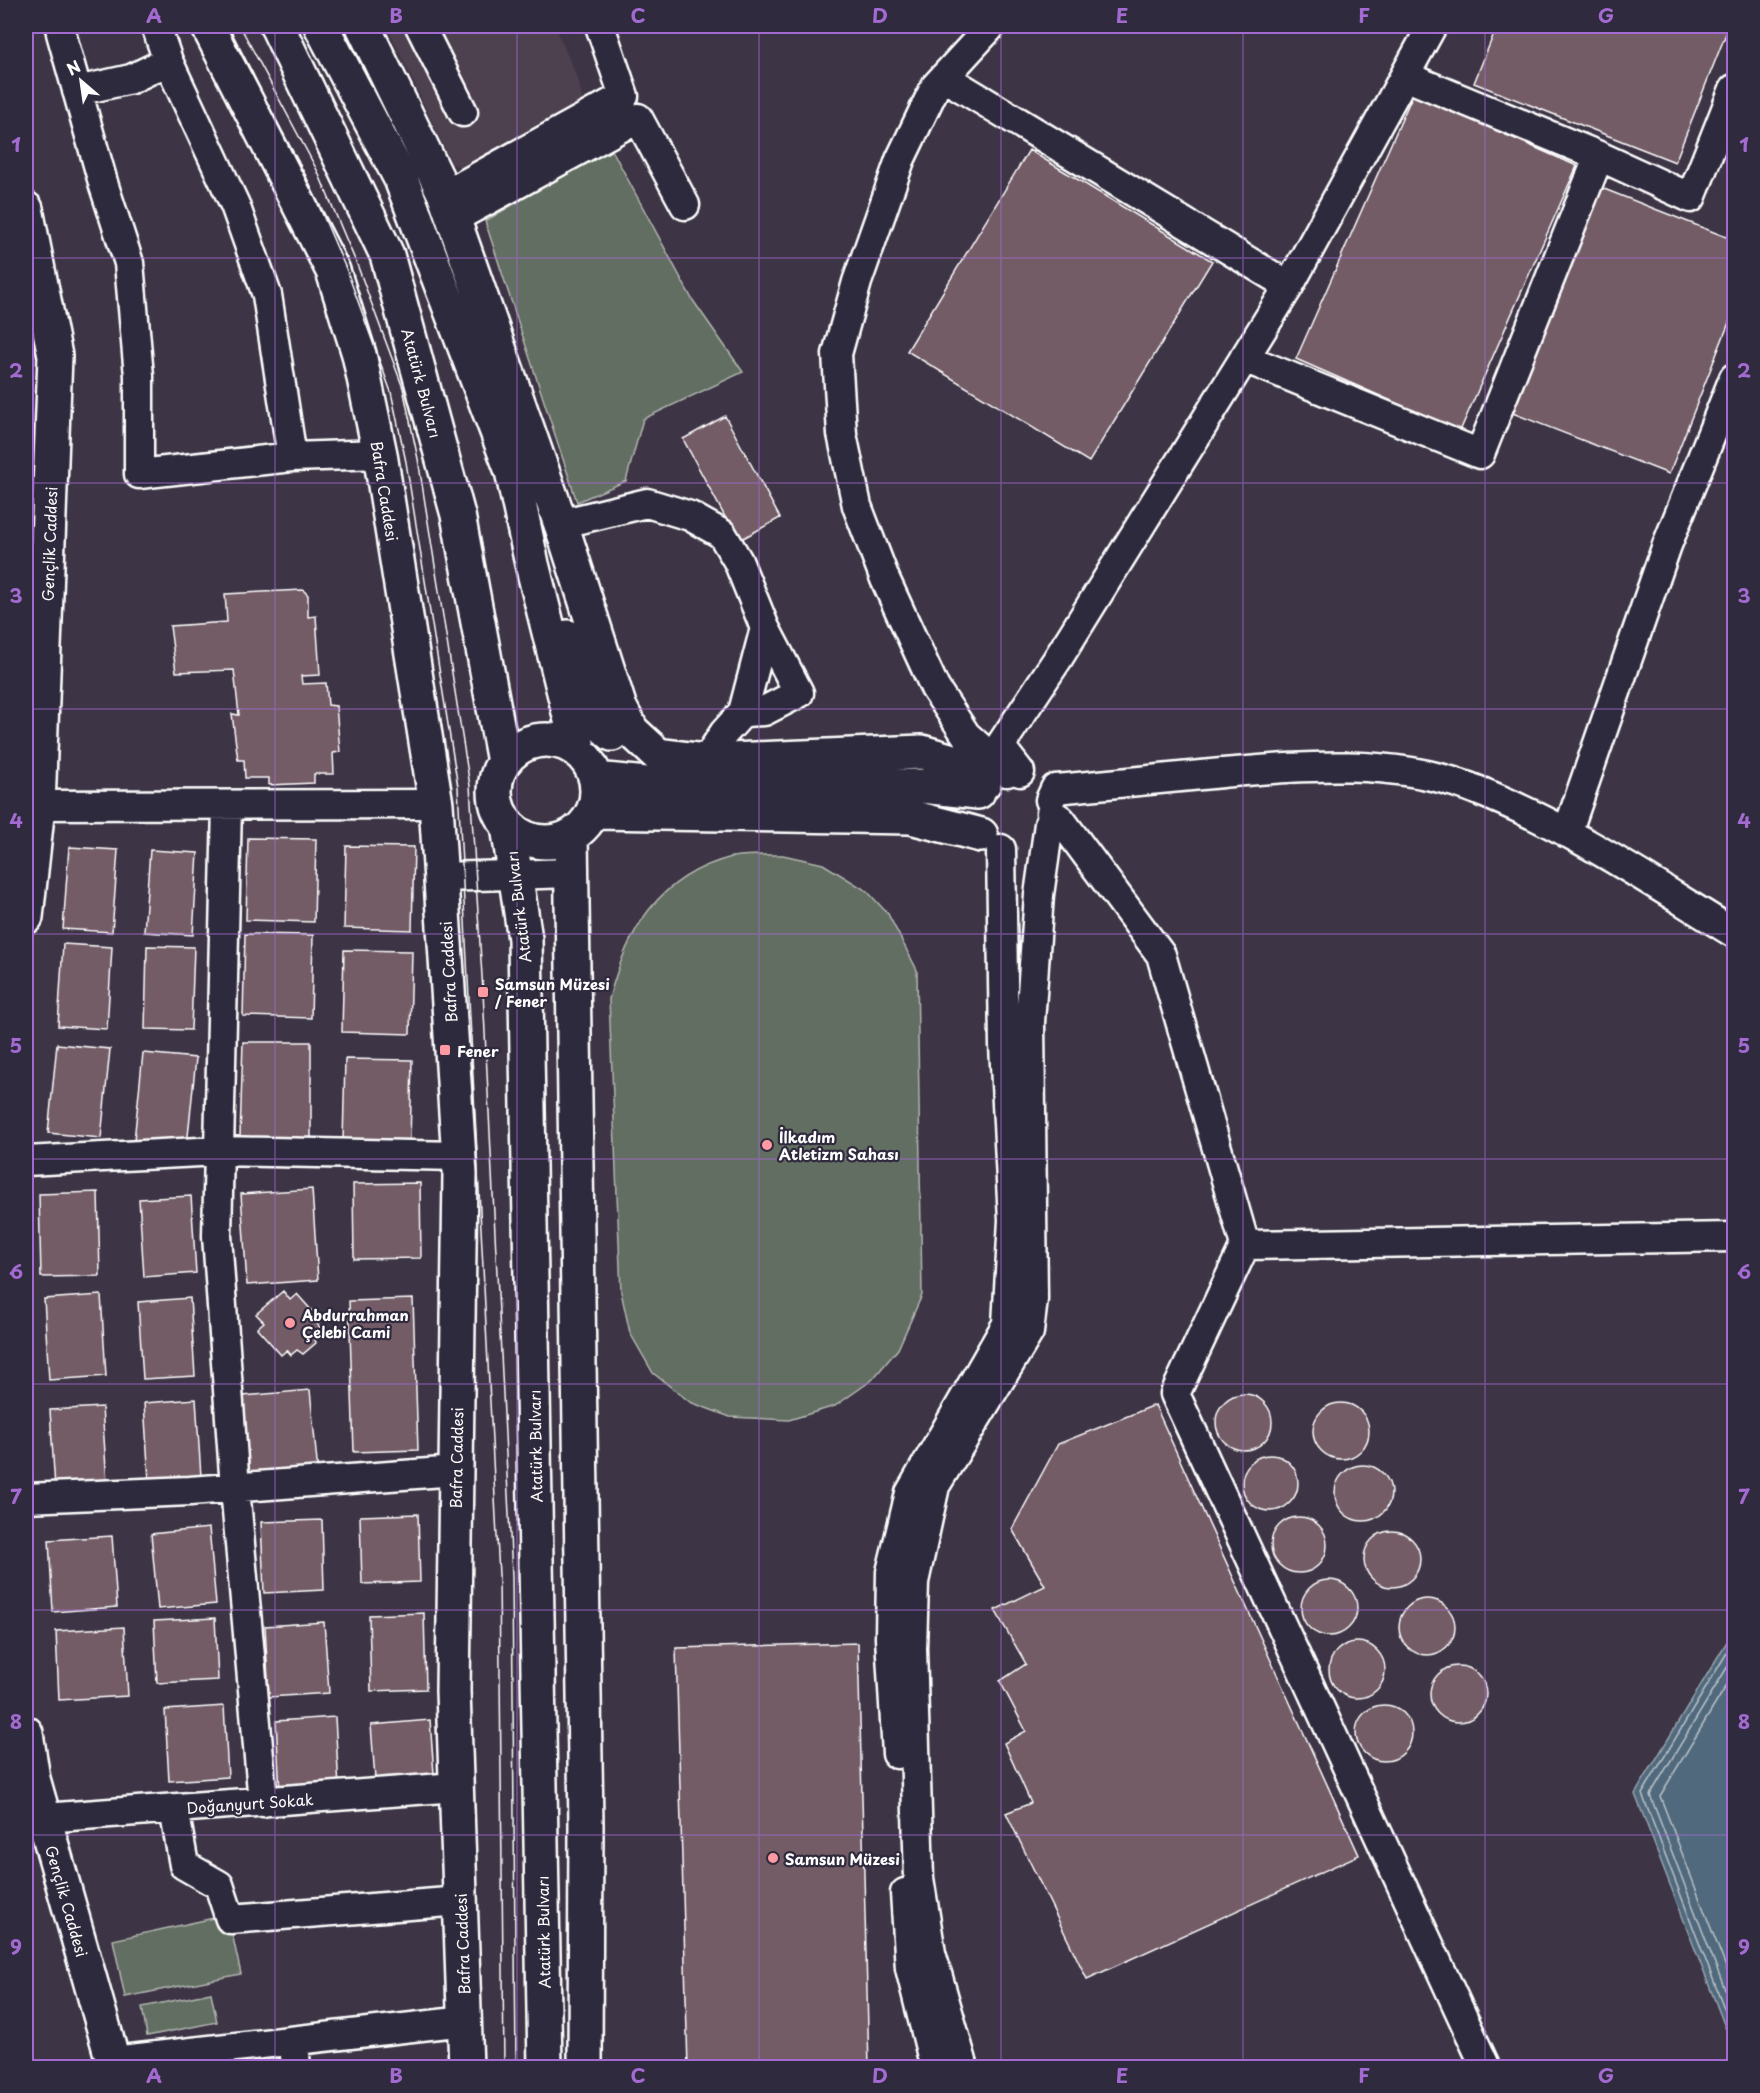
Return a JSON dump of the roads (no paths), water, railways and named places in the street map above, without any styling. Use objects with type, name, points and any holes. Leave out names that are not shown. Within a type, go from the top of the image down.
[{"type":"main road","name":"Bafra Caddesi","points":[[208,26],[333,272],[359,354],[380,454],[436,804],[458,1156],[453,1691],[466,2067]]},
{"type":"main road","name":"Atatürk Bulvarı","points":[[277,26],[387,255],[458,514],[504,762],[496,777],[494,795],[499,812],[508,826],[521,836],[538,842],[555,842],[571,836]]},
{"type":"main road","points":[[321,26],[401,179],[512,471],[570,643],[604,727],[638,759],[676,786]]},
{"type":"main road","points":[[363,26],[449,207],[564,533],[620,708],[632,731],[657,755],[706,760],[922,752],[952,761],[997,780]]},
{"type":"main road","name":"Gençlik Caddesi","points":[[26,209],[55,356],[26,917]]},
{"type":"main road","name":"Gençlik Caddesi","points":[[26,272],[44,360],[26,683]]},
{"type":"main road","points":[[512,471],[532,564],[579,752]]},
{"type":"main road","points":[[504,762],[516,749],[531,742],[548,739],[565,743],[579,752],[590,764],[596,779],[597,796],[593,812],[584,826],[571,836],[586,1825],[585,2067]]},
{"type":"main road","points":[[596,779],[676,786],[922,786],[997,780]]},
{"type":"main road","points":[[593,812],[911,817],[991,842]]},
{"type":"main road","name":"Atatürk Bulvarı","points":[[508,826],[525,950],[545,2067]]},
{"type":"main road","name":"Gençlik Caddesi","points":[[26,1734],[35,1809],[110,2065]]},
{"type":"street","points":[[62,26],[61,33],[77,91],[129,263],[139,376],[139,474],[292,457],[380,454]]},
{"type":"street","points":[[156,26],[168,61],[235,205],[267,295],[292,457]]},
{"type":"street","points":[[420,26],[464,112]]},
{"type":"street","points":[[600,26],[631,107],[685,205]]},
{"type":"street","points":[[991,26],[935,87],[900,160],[856,282],[837,354],[842,434],[857,506],[885,579],[935,688],[997,780]]},
{"type":"street","points":[[935,2067],[910,1968],[890,1638],[891,1572],[910,1493],[1007,1324],[1013,1221],[991,842],[973,814],[997,780],[1000,746],[1057,660],[1288,286],[1432,26]]},
{"type":"street","points":[[77,91],[131,79],[168,61]]},
{"type":"street","points":[[1405,75],[1599,156],[1692,198],[1734,89]]},
{"type":"street","points":[[944,77],[1288,286]]},
{"type":"street","points":[[449,207],[631,107]]},
{"type":"street","points":[[1244,358],[1480,453],[1599,156]]},
{"type":"street","points":[[1568,833],[1667,545],[1734,378]]},
{"type":"street","points":[[564,533],[572,521],[647,503],[690,516],[722,534],[738,561],[765,628],[799,693],[764,711],[743,712]]},
{"type":"street","points":[[706,760],[724,733],[743,712],[765,628]]},
{"type":"street","points":[[964,2067],[931,1953],[920,1878],[912,1648],[914,1582],[935,1486],[1029,1332],[1034,1299],[1030,1022],[1039,895],[1050,812],[1056,789],[1307,765],[1393,769],[1467,786],[1568,833],[1734,933]]},
{"type":"street","points":[[991,842],[1025,848],[1035,842],[1050,812],[1044,787],[1033,777],[997,780]]},
{"type":"street","points":[[32,806],[436,804]]},
{"type":"street","points":[[227,805],[217,1236],[235,1488],[263,1802]]},
{"type":"street","points":[[1050,812],[1061,820],[1161,955],[1245,1245],[1175,1394],[1486,2067]]},
{"type":"street","points":[[442,876],[572,873]]},
{"type":"street","points":[[26,1161],[219,1151],[458,1156]]},
{"type":"street","points":[[1245,1245],[1734,1237]]},
{"type":"street","points":[[26,1498],[235,1488],[456,1471]]},
{"type":"street","name":"Doğanyurt Sokak","points":[[35,1809],[174,1809],[456,1787]]},
{"type":"street","points":[[174,1809],[184,1865],[219,1885],[230,1919],[461,1901]]},
{"type":"street","points":[[110,2065],[295,2054],[465,2021]]},
{"type":"water","points":[[1734,1630],[1734,2050],[1635,1794]]},
{"type":"tram line","points":[[226,26],[306,176],[347,271],[391,392],[406,462],[458,787],[499,1575],[504,2068]]},
{"type":"tram line","points":[[240,26],[317,170],[358,267],[403,388],[418,459],[470,786],[483,992],[512,1575],[516,2068]]},
{"type":"place","name":"Samsun Müzesi / Fener","points":[[483,992]]},
{"type":"place","name":"Fener","points":[[445,1050]]},
{"type":"place","name":"İlkadım Atletizm Sahası","points":[[767,1145]]},
{"type":"place","name":"Abdurrahman Çelebi Cami","points":[[290,1323]]},
{"type":"place","name":"Samsun Müzesi","points":[[773,1858]]}]
